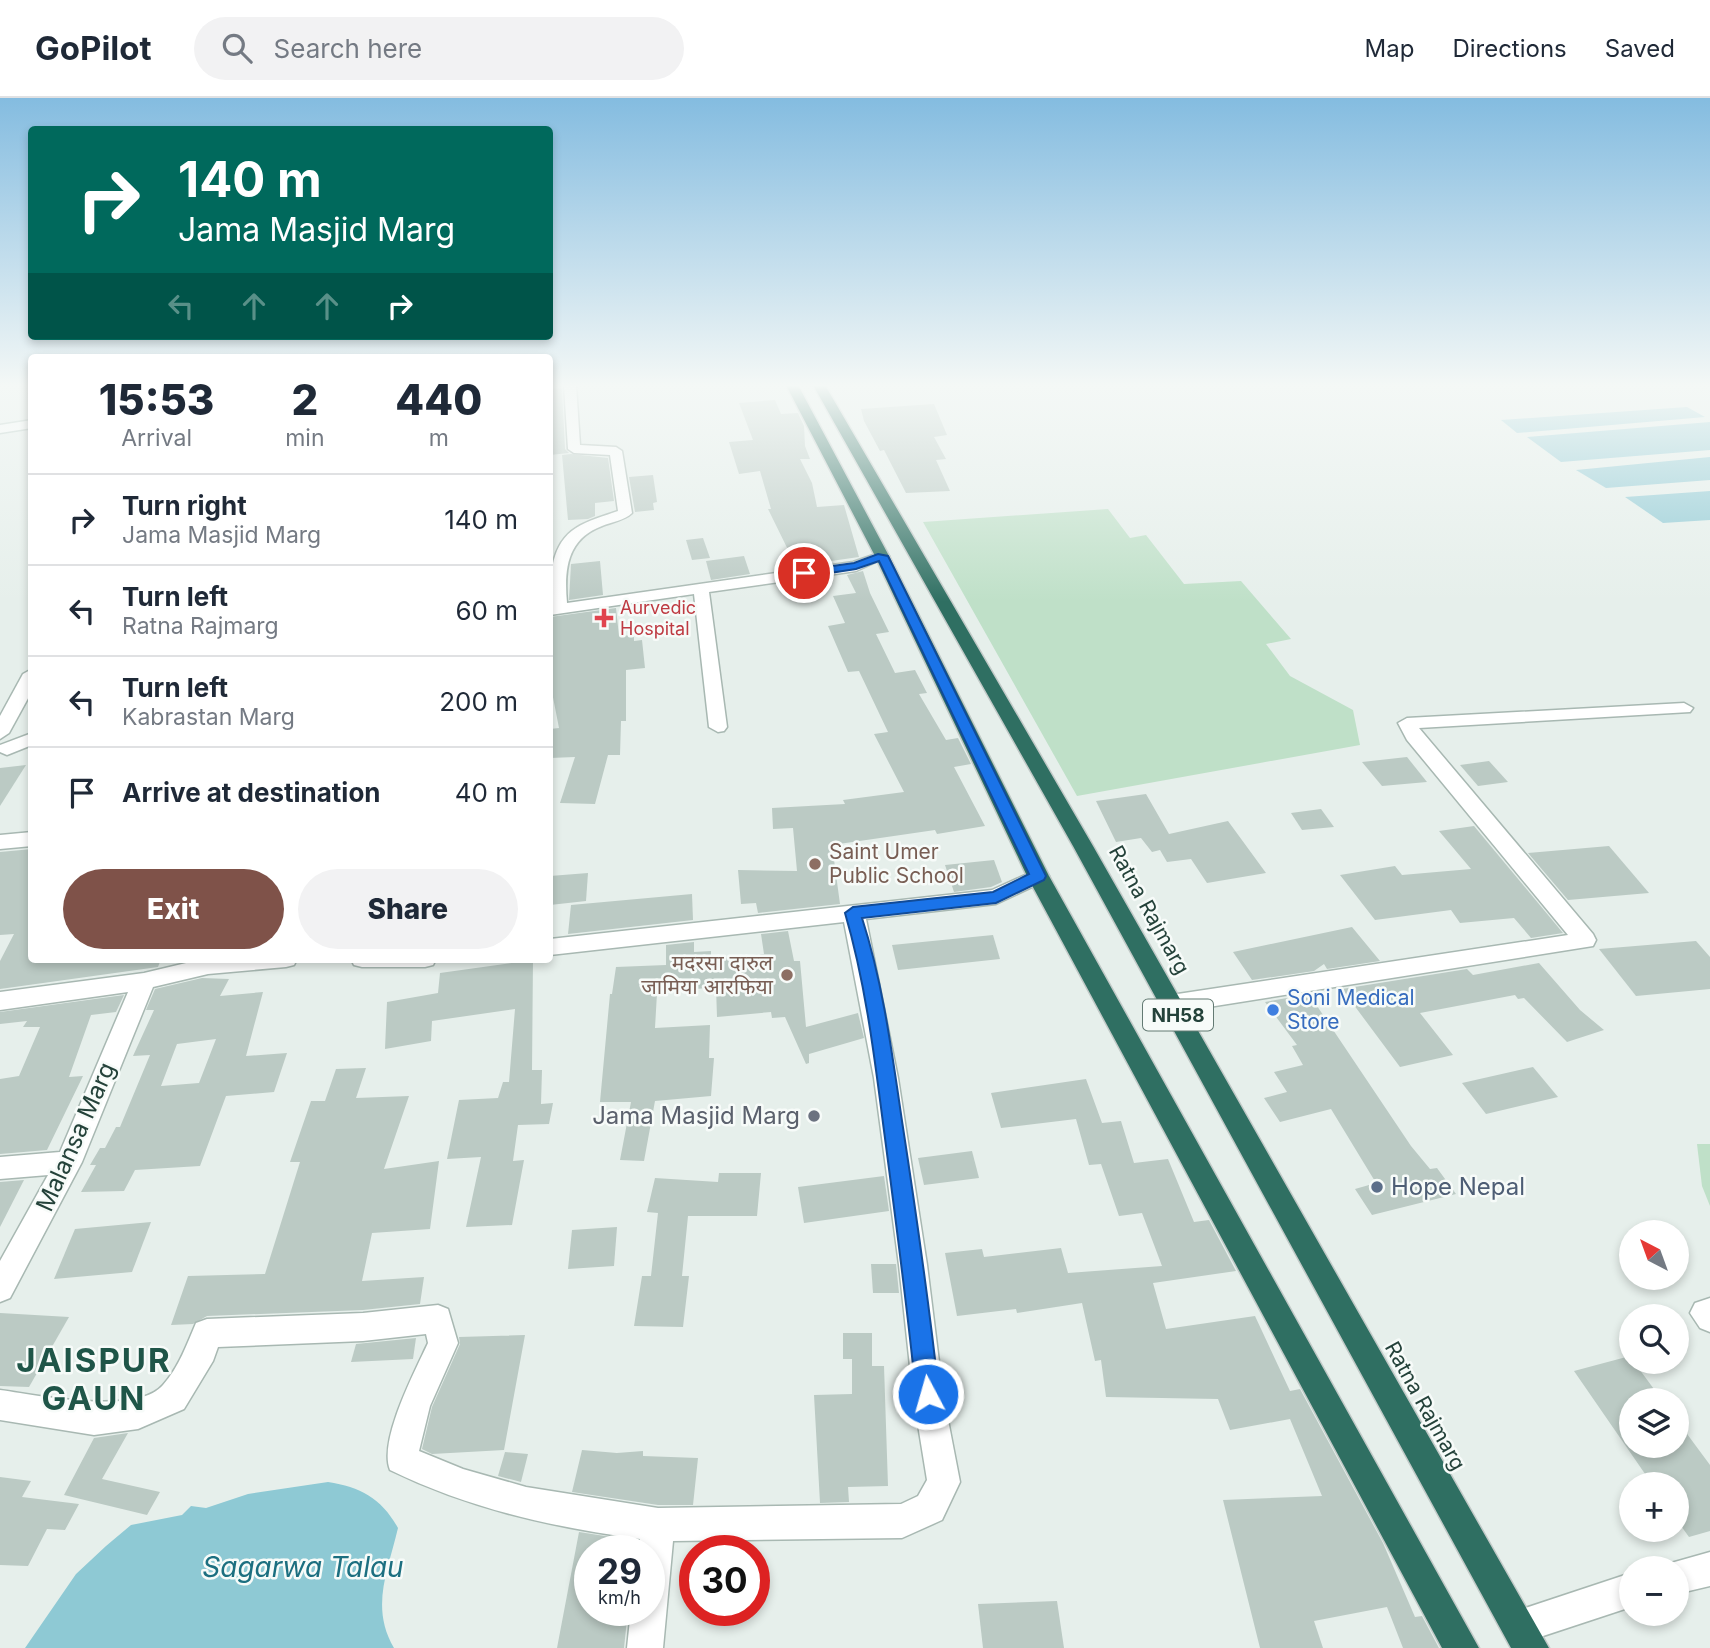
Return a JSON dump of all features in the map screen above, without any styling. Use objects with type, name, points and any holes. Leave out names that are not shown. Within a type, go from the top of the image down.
[{"type":"highway","name":"NH58","points":[[830,457],[882,556],[1038,876],[1461,1648]]},
{"type":"highway","name":"Ratna Rajmarg","points":[[860,457],[1171,1004],[1525,1637]]},
{"type":"street","points":[[617,457],[625,513],[586,527],[568,542],[558,565],[554,609],[856,566],[882,556]]},
{"type":"street","points":[[701,589],[718,727]]},
{"type":"street","points":[[2,747],[28,684]]},
{"type":"street","points":[[1171,1004],[1585,940],[1414,736],[1407,723],[1684,708]]},
{"type":"street","points":[[2,747],[28,739]]},
{"type":"street","points":[[0,842],[28,839]]},
{"type":"street","points":[[553,947],[996,897],[1038,876]]},
{"type":"street","points":[[0,1405],[94,1419],[138,1413],[173,1398],[202,1351],[207,1333],[363,1327],[438,1319],[443,1343],[415,1405],[401,1459],[463,1488],[540,1508],[658,1525],[902,1521],[930,1508],[944,1482],[928,1394],[913,1265],[886,1078],[862,942],[853,913]]},
{"type":"street","points":[[0,1001],[144,981],[208,966],[241,963]]},
{"type":"street","name":"Malansa Marg","points":[[0,1289],[69,1161],[144,981]]},
{"type":"street","points":[[0,1168],[69,1161]]},
{"type":"street","points":[[1710,1312],[1705,1312],[1710,1318]]},
{"type":"street","points":[[657,1535],[658,1525]]},
{"type":"street","points":[[1689,1574],[1710,1569]]},
{"type":"street","points":[[1525,1637],[1619,1595]]},
{"type":"street","points":[[645,1648],[647,1626]]},
{"type":"green space","points":[[1108,509],[1130,538],[1146,535],[1184,584],[1241,581],[1291,639],[1266,644],[1290,676],[1353,710],[1360,745],[1077,796],[923,522]]},
{"type":"green space","points":[[1697,1144],[1710,1144],[1710,1206],[1702,1186]]},
{"type":"water","points":[[1555,457],[1619,457],[1561,462]]},
{"type":"water","points":[[1710,457],[1710,480],[1606,488],[1576,470]]},
{"type":"water","points":[[1710,491],[1710,520],[1663,523],[1625,497]]},
{"type":"water","name":"Sagarwa Talau","points":[[328,1482],[351,1487],[369,1496],[385,1509],[398,1528],[386,1574],[382,1603],[387,1633],[394,1648],[25,1648],[76,1574],[131,1525],[182,1515],[191,1506],[206,1508],[248,1494]]},
{"type":"building","points":[[562,457],[608,458],[614,501],[595,503],[595,516],[588,519],[568,520]]},
{"type":"building","points":[[734,457],[809,457],[800,459],[812,483],[817,507],[844,505],[859,557],[796,566],[768,509],[771,509],[760,471],[739,474]]},
{"type":"building","points":[[888,457],[945,457],[936,460],[950,491],[906,493]]},
{"type":"building","points":[[653,475],[657,502],[653,503],[654,510],[635,512],[629,477]]},
{"type":"building","points":[[703,538],[710,558],[692,560],[686,540]]},
{"type":"building","points":[[744,556],[750,574],[711,580],[706,561]]},
{"type":"building","points":[[600,561],[603,595],[569,600],[571,564]]},
{"type":"building","points":[[863,571],[870,593],[889,632],[876,634],[895,673],[915,670],[927,693],[919,694],[946,740],[958,738],[971,764],[954,767],[985,826],[937,834],[935,830],[832,845],[840,904],[758,913],[756,903],[741,904],[738,870],[797,871],[793,828],[773,829],[772,808],[845,804],[843,800],[904,792],[874,734],[888,732],[859,671],[848,672],[828,626],[845,623],[833,596],[856,593],[847,575]]},
{"type":"building","points":[[616,608],[619,636],[634,635],[634,641],[642,640],[645,668],[626,670],[626,721],[621,721],[620,755],[608,755],[595,804],[560,803],[575,757],[553,758],[553,729],[559,728],[553,697],[553,617]]},
{"type":"building","points":[[1407,757],[1427,782],[1382,786],[1362,762]]},
{"type":"building","points":[[1489,761],[1508,782],[1478,786],[1460,765]]},
{"type":"building","points":[[26,765],[0,806],[0,768]]},
{"type":"building","points":[[1146,794],[1169,834],[1228,821],[1266,873],[1207,883],[1191,859],[1167,862],[1160,850],[1152,852],[1141,838],[1116,842],[1096,801]]},
{"type":"building","points":[[1321,809],[1334,827],[1302,830],[1291,813]]},
{"type":"building","points":[[1474,826],[1563,933],[1531,938],[1514,918],[1460,923],[1451,910],[1375,920],[1340,875],[1395,866],[1402,875],[1471,869],[1439,831]]},
{"type":"building","points":[[1609,846],[1649,893],[1568,900],[1528,853]]},
{"type":"building","points":[[28,849],[28,963],[160,963],[158,967],[0,989],[0,961],[14,934],[0,935],[0,852]]},
{"type":"building","points":[[994,860],[1002,882],[991,887],[954,892],[945,865]]},
{"type":"building","points":[[588,873],[586,901],[553,905],[553,876]]},
{"type":"building","points":[[692,894],[693,920],[568,934],[571,905]]},
{"type":"building","points":[[1352,927],[1380,961],[1327,969],[1324,964],[1314,971],[1252,980],[1233,952]]},
{"type":"building","points":[[788,931],[794,961],[800,961],[806,1027],[858,1013],[864,1038],[809,1054],[809,1063],[806,1064],[785,1017],[772,1018],[771,1012],[717,1017],[716,987],[657,993],[655,1028],[710,1025],[709,1058],[714,1058],[711,1096],[655,1101],[644,1161],[620,1160],[631,1102],[600,1102],[610,994],[616,967],[666,965],[666,945],[694,942],[694,952],[711,951],[711,959],[764,954],[761,934]]},
{"type":"building","points":[[993,935],[1000,959],[898,970],[892,945]]},
{"type":"building","points":[[1696,941],[1710,957],[1710,989],[1636,996],[1599,949]]},
{"type":"building","points":[[512,963],[533,963],[532,1070],[542,1070],[541,1104],[553,1103],[549,1124],[518,1125],[513,1161],[524,1160],[512,1225],[466,1227],[481,1157],[447,1159],[459,1100],[498,1098],[503,1082],[509,1082],[515,1009],[432,1021],[431,1041],[385,1049],[387,1002],[438,993],[440,973]]},
{"type":"building","points":[[1539,963],[1580,1010],[1604,1030],[1567,1042],[1524,998],[1518,999],[1515,995],[1420,1013],[1453,1055],[1400,1067],[1342,989],[1467,969],[1473,975]]},
{"type":"building","points":[[202,978],[229,979],[220,996],[263,992],[246,1056],[287,1053],[274,1092],[226,1096],[200,1166],[135,1170],[124,1191],[81,1192],[96,1165],[90,1165],[100,1148],[105,1148],[116,1127],[120,1127],[150,1055],[133,1056],[154,1010],[146,1010],[155,989]],"holes":[[[216,1039],[199,1083],[161,1086],[177,1044]]]},
{"type":"building","points":[[1309,994],[1411,1146],[1430,1169],[1437,1168],[1456,1194],[1372,1215],[1355,1189],[1376,1183],[1331,1109],[1280,1122],[1264,1098],[1287,1092],[1274,1072],[1303,1065],[1292,1046],[1297,1045],[1265,1002]]},
{"type":"building","points":[[124,995],[116,1012],[91,1015],[69,1077],[83,1076],[47,1150],[0,1154],[0,1079],[19,1076],[40,1027],[23,1027],[27,1021],[0,1024],[0,1012]]},
{"type":"building","points":[[1533,1067],[1558,1097],[1486,1114],[1462,1083]]},
{"type":"building","points":[[366,1068],[356,1098],[409,1096],[384,1169],[439,1161],[430,1229],[372,1233],[362,1281],[424,1277],[420,1304],[363,1310],[207,1316],[193,1324],[171,1325],[188,1276],[265,1274],[300,1162],[290,1162],[311,1101],[325,1101],[336,1069]]},
{"type":"building","points":[[1086,1079],[1102,1123],[1121,1121],[1134,1163],[1168,1159],[1194,1222],[1209,1220],[1236,1271],[1153,1283],[1166,1329],[1255,1316],[1290,1391],[1300,1389],[1383,1543],[1415,1617],[1422,1616],[1439,1648],[1403,1648],[1387,1607],[1314,1621],[1323,1648],[1260,1648],[1223,1500],[1322,1496],[1290,1419],[1230,1430],[1218,1399],[1106,1397],[1101,1360],[1095,1361],[1082,1303],[1017,1313],[1016,1309],[957,1316],[945,1253],[982,1249],[984,1257],[1061,1248],[1068,1273],[1162,1266],[1142,1213],[1119,1216],[1101,1164],[1089,1165],[1076,1119],[1001,1128],[991,1093]]},
{"type":"building","points":[[972,1151],[979,1178],[924,1185],[918,1158]]},
{"type":"building","points":[[719,1173],[761,1173],[757,1216],[688,1216],[682,1276],[689,1276],[683,1327],[634,1326],[642,1276],[651,1276],[658,1213],[647,1212],[655,1178],[718,1182]]},
{"type":"building","points":[[884,1176],[889,1211],[804,1223],[798,1187]]},
{"type":"building","points":[[24,1180],[0,1227],[0,1182]]},
{"type":"building","points":[[151,1222],[132,1272],[54,1279],[75,1229]]},
{"type":"building","points":[[617,1227],[614,1266],[568,1269],[572,1230]]},
{"type":"building","points":[[871,1264],[896,1264],[899,1293],[873,1293]]},
{"type":"building","points":[[0,1313],[69,1317],[29,1387],[0,1386]]},
{"type":"building","points":[[843,1333],[872,1333],[872,1366],[884,1366],[888,1486],[848,1487],[849,1502],[820,1503],[814,1395],[852,1394],[852,1359],[843,1359]]},
{"type":"building","points":[[525,1335],[504,1450],[432,1454],[422,1449],[432,1407],[460,1344],[459,1337]]},
{"type":"building","points":[[416,1338],[413,1359],[351,1362],[356,1344]]},
{"type":"building","points":[[1619,1359],[1619,1374],[1643,1374],[1653,1388],[1619,1388],[1619,1436],[1574,1371]]},
{"type":"building","points":[[128,1433],[102,1479],[160,1492],[147,1515],[64,1495],[94,1438]]},
{"type":"building","points":[[1689,1437],[1710,1465],[1710,1531],[1689,1537],[1689,1472],[1644,1472],[1634,1458],[1689,1458]]},
{"type":"building","points":[[582,1450],[617,1453],[643,1451],[643,1456],[698,1458],[693,1505],[658,1505],[572,1492]]},
{"type":"building","points":[[505,1452],[528,1454],[521,1482],[498,1476]]},
{"type":"building","points":[[0,1477],[31,1481],[22,1497],[79,1504],[65,1530],[47,1529],[28,1566],[0,1565]]},
{"type":"building","points":[[574,1558],[574,1626],[626,1626],[624,1648],[557,1648]]},
{"type":"building","points":[[1057,1601],[1064,1648],[983,1648],[978,1604]]},
{"type":"place","name":"Aurvedic Hospital","points":[[604,618]]},
{"type":"place","name":"Saint Umer Public School","points":[[815,864]]},
{"type":"place","name":"मदरसा दारुल जामिया आरफिया","points":[[787,975]]},
{"type":"place","name":"Soni Medical Store","points":[[1273,1010]]},
{"type":"place","name":"Jama Masjid Marg","points":[[814,1116]]},
{"type":"place","name":"Hope Nepal","points":[[1377,1187]]},
{"type":"district","name":"JAISPUR GAUN","points":[[94,1379]]},
{"type":"route","points":[[804,573],[856,566],[882,556],[1038,876],[996,897],[853,913],[862,942],[886,1078],[913,1265],[928,1394]]}]
